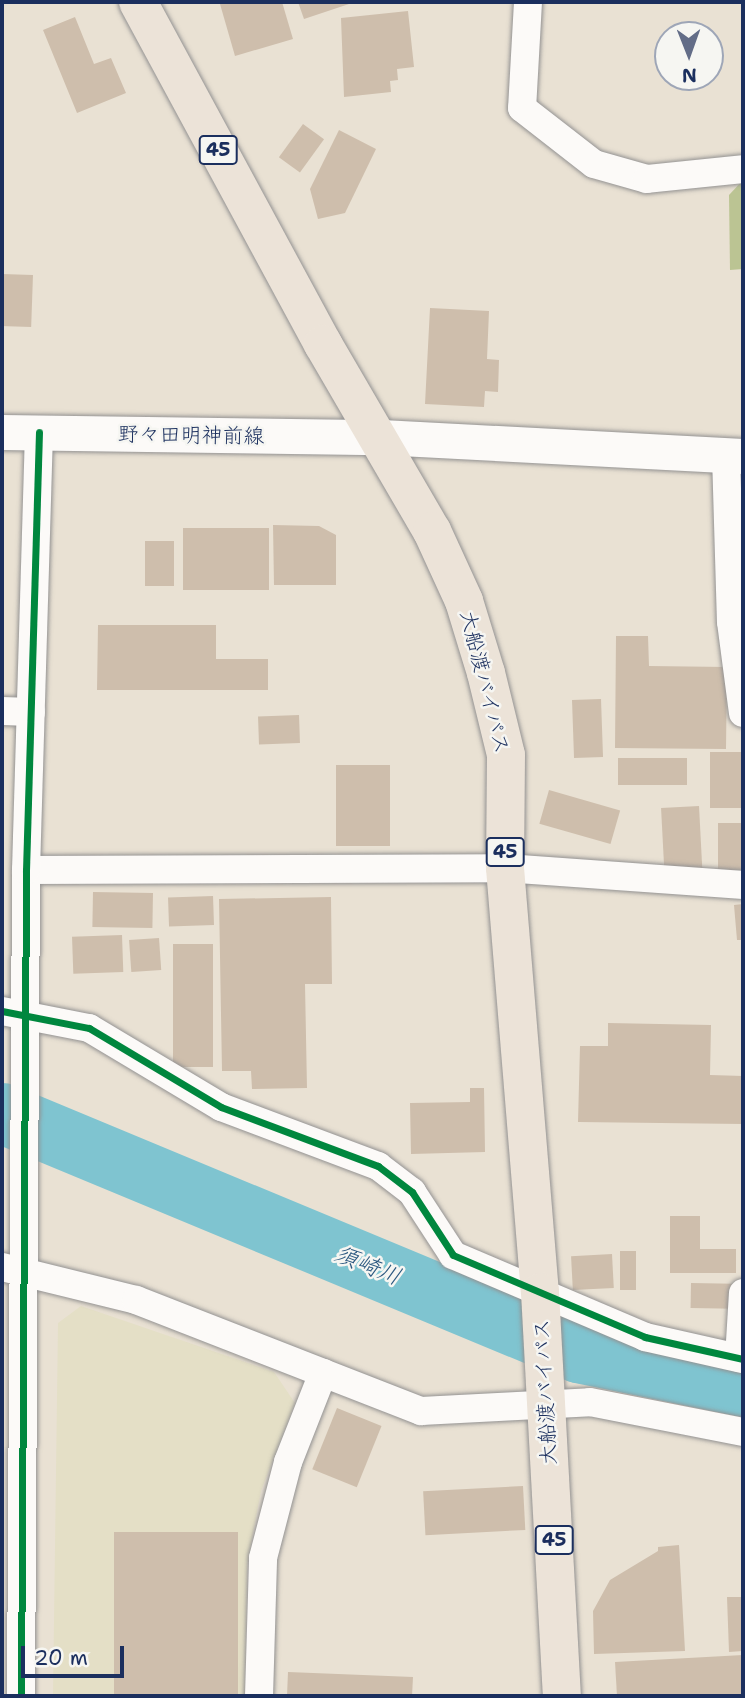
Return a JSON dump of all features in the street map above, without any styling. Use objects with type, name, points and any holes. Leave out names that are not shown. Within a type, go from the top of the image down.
[{"type":"highway","name":"大船渡バイパス","points":[[138,2],[323,344],[381,437],[464,601],[486,673],[506,755],[505,869],[540,1302],[562,1696]]},
{"type":"street","points":[[528,2],[522,108],[594,164],[647,179],[743,169]]},
{"type":"street","name":"野々田明神前線","points":[[2,432],[381,437],[735,456]]},
{"type":"street","points":[[21,1696],[13,1270],[24,1224],[28,1068],[15,1014],[26,870],[39,432]]},
{"type":"street","points":[[735,456],[731,622],[743,713]]},
{"type":"street","points":[[2,711],[31,712]]},
{"type":"street","points":[[26,870],[505,869],[743,885]]},
{"type":"street","points":[[15,1014],[89,1028],[221,1107],[378,1166],[412,1192],[453,1255],[540,1302],[645,1337],[741,1358],[743,1293]]},
{"type":"street","points":[[13,1270],[136,1300],[421,1411],[545,1393],[743,1432]]},
{"type":"street","points":[[259,1696],[263,1558],[288,1462],[323,1373]]},
{"type":"shaded area","points":[[81,1306],[274,1372],[295,1403],[261,1491],[247,1565],[245,1696],[53,1696],[58,1323]]},
{"type":"green space","points":[[743,180],[743,269],[730,270],[729,195]]},
{"type":"building","points":[[282,2],[293,39],[235,56],[220,4]]},
{"type":"building","points":[[298,2],[355,2],[304,19]]},
{"type":"building","points":[[408,11],[414,67],[397,69],[398,80],[390,81],[391,92],[344,97],[341,18]]},
{"type":"building","points":[[75,17],[94,64],[111,58],[126,93],[77,113],[43,30]]},
{"type":"building","points":[[303,124],[324,139],[300,172],[279,157]]},
{"type":"building","points":[[339,130],[376,149],[345,213],[318,219],[310,189]]},
{"type":"building","points":[[2,274],[33,275],[31,327],[2,326]]},
{"type":"building","points":[[430,308],[489,311],[487,359],[499,360],[498,392],[485,391],[484,407],[425,404]]},
{"type":"building","points":[[273,525],[319,526],[336,535],[336,585],[274,585]]},
{"type":"building","points":[[183,528],[269,528],[269,590],[183,590]]},
{"type":"building","points":[[145,541],[174,541],[174,586],[145,586]]},
{"type":"building","points":[[98,625],[216,625],[216,659],[268,659],[268,690],[97,690]]},
{"type":"building","points":[[616,636],[648,636],[649,666],[727,667],[726,749],[615,748]]},
{"type":"building","points":[[601,699],[603,757],[574,758],[572,700]]},
{"type":"building","points":[[299,715],[300,743],[259,744],[258,716]]},
{"type":"building","points":[[710,752],[743,752],[743,808],[710,808]]},
{"type":"building","points":[[618,758],[687,758],[687,785],[618,785]]},
{"type":"building","points":[[336,765],[390,765],[390,846],[336,846]]},
{"type":"building","points":[[549,790],[620,810],[610,844],[539,824]]},
{"type":"building","points":[[699,806],[702,868],[664,870],[661,808]]},
{"type":"building","points":[[718,823],[743,823],[743,870],[718,870]]},
{"type":"building","points":[[93,892],[153,893],[152,928],[92,927]]},
{"type":"building","points":[[213,896],[214,925],[169,927],[168,898]]},
{"type":"building","points":[[331,897],[332,984],[305,984],[307,1088],[252,1089],[251,1071],[222,1071],[219,899]]},
{"type":"building","points":[[743,904],[743,940],[737,940],[734,905]]},
{"type":"building","points":[[122,935],[123,972],[73,974],[72,937]]},
{"type":"building","points":[[159,938],[161,970],[131,972],[129,940]]},
{"type":"building","points":[[173,944],[213,944],[213,1067],[173,1067]]},
{"type":"building","points":[[608,1023],[711,1025],[710,1075],[743,1076],[743,1124],[578,1122],[580,1046],[608,1046]]},
{"type":"building","points":[[470,1088],[484,1088],[485,1152],[411,1154],[410,1103],[470,1102]]},
{"type":"building","points":[[670,1216],[700,1216],[700,1249],[736,1249],[736,1273],[670,1273]]},
{"type":"building","points":[[620,1251],[636,1251],[636,1290],[620,1290]]},
{"type":"building","points":[[612,1254],[614,1288],[573,1290],[571,1256]]},
{"type":"building","points":[[691,1283],[734,1284],[734,1309],[691,1308]]},
{"type":"building","points":[[337,1408],[382,1426],[357,1487],[312,1469]]},
{"type":"building","points":[[523,1486],[525,1530],[425,1535],[423,1491]]},
{"type":"building","points":[[114,1532],[238,1532],[238,1696],[114,1696]]},
{"type":"building","points":[[679,1545],[685,1651],[594,1654],[593,1611],[610,1580],[658,1551],[658,1547]]},
{"type":"building","points":[[727,1597],[743,1597],[743,1651],[729,1652]]},
{"type":"building","points":[[743,1655],[743,1694],[617,1696],[615,1662]]},
{"type":"building","points":[[288,1672],[413,1677],[412,1696],[287,1696]]},
{"type":"waterway","name":"須崎川","points":[[2,1113],[578,1352],[743,1386]]},
{"type":"cycle path","points":[[21,1696],[26,870],[39,432]]},
{"type":"cycle path","points":[[2,1011],[89,1028],[221,1107],[378,1166],[412,1192],[453,1255],[645,1337],[743,1359]]}]
